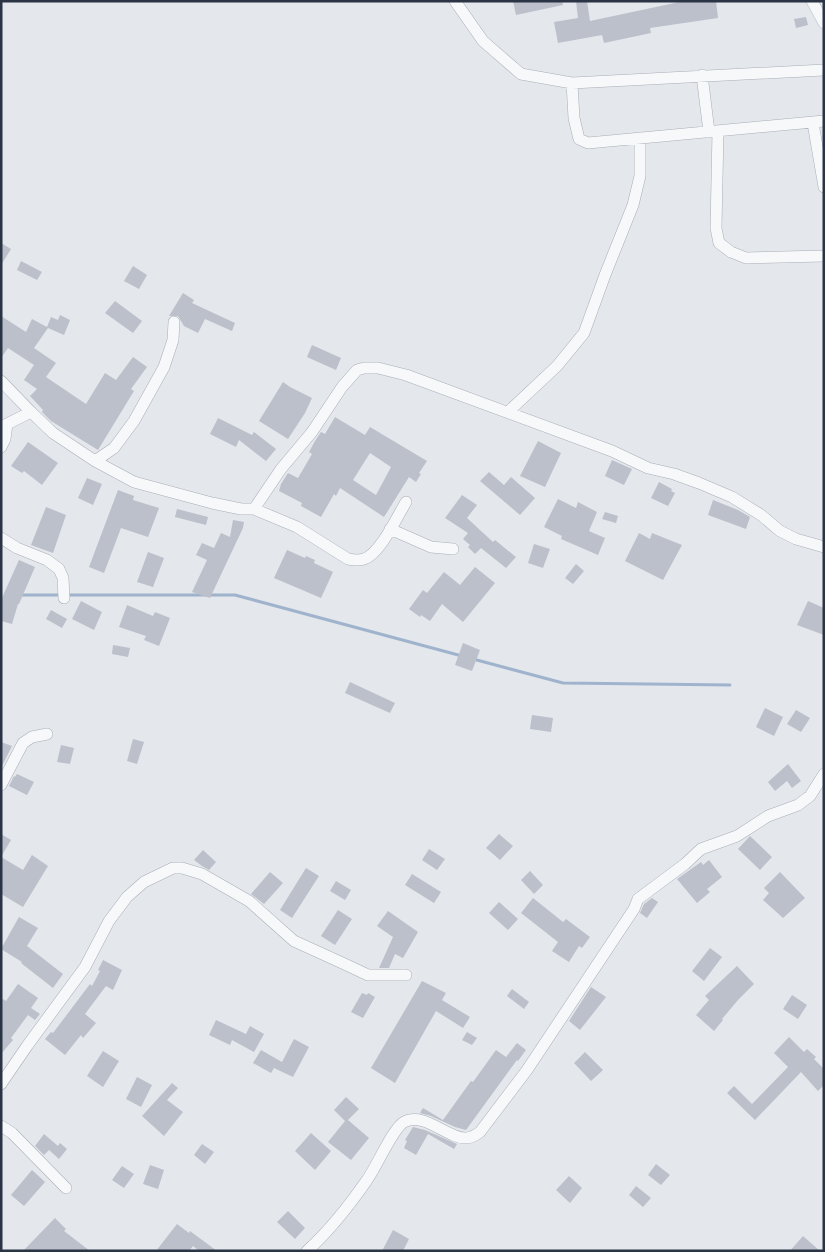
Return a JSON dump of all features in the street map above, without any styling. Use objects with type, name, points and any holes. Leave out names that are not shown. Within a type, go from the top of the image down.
[{"type":"street","points":[[455,1],[483,41],[521,74],[572,83],[824,70]]},
{"type":"street","points":[[812,1],[824,23]]},
{"type":"street","points":[[702,75],[714,132],[716,228],[719,243],[731,252],[746,258],[824,256]]},
{"type":"street","points":[[572,83],[574,118],[579,139],[588,143],[818,122],[824,187]]},
{"type":"street","points":[[508,412],[557,366],[584,333],[633,205],[640,176],[640,138]]},
{"type":"street","points":[[95,461],[114,448],[134,422],[164,367],[173,340],[174,322]]},
{"type":"street","points":[[254,509],[281,469],[312,432],[342,387],[357,370],[378,368],[406,375],[508,412],[612,451],[648,468],[674,474],[699,483],[732,497],[761,515],[780,531],[824,547]]},
{"type":"street","points":[[1,381],[53,433],[95,461],[134,482],[212,503],[241,509],[254,509],[297,527],[348,559],[357,561],[375,553],[406,502]]},
{"type":"street","points":[[1,447],[6,439],[4,426],[31,412]]},
{"type":"street","points":[[390,529],[431,547],[453,549]]},
{"type":"street","points":[[1,538],[17,548],[48,560],[59,569],[63,578],[64,598]]},
{"type":"street","points":[[1,785],[23,743],[32,737],[47,734]]},
{"type":"street","points":[[307,1251],[368,1180],[397,1129],[405,1122],[414,1120],[430,1123],[456,1136],[465,1138],[472,1137],[480,1132],[543,1046],[634,909],[638,900],[679,869],[701,849],[737,836],[768,816],[798,804],[810,796],[824,774]]},
{"type":"street","points":[[1,1084],[85,968],[109,921],[127,897],[144,882],[172,868],[182,868],[202,874],[250,902],[294,941],[368,975],[406,975]]},
{"type":"street","points":[[1,1126],[12,1134],[66,1188]]},
{"type":"building","points":[[513,1],[562,1],[563,5],[516,15]]},
{"type":"building","points":[[576,1],[587,1],[590,21],[684,1],[716,1],[718,18],[650,28],[651,33],[604,43],[602,35],[558,43],[554,22],[578,18]]},
{"type":"building","points":[[806,17],[808,25],[796,28],[794,19]]},
{"type":"building","points":[[1,243],[11,249],[1,265]]},
{"type":"building","points":[[21,261],[42,272],[37,280],[17,270]]},
{"type":"building","points":[[133,266],[147,275],[139,289],[124,281]]},
{"type":"building","points":[[183,293],[194,300],[192,303],[235,323],[232,331],[205,319],[198,333],[184,326],[178,316],[169,316]]},
{"type":"building","points":[[115,301],[142,321],[133,333],[105,313]]},
{"type":"building","points":[[60,315],[70,320],[64,335],[48,328],[34,348],[56,363],[46,377],[86,404],[105,373],[116,380],[133,357],[147,367],[131,389],[134,391],[98,450],[51,421],[42,412],[43,410],[30,396],[37,389],[24,380],[34,365],[8,348],[1,358],[1,316],[26,332],[32,319],[47,327],[51,317],[58,320]]},
{"type":"building","points":[[312,345],[341,358],[336,370],[307,357]]},
{"type":"building","points":[[283,382],[312,398],[305,413],[288,439],[259,421]]},
{"type":"building","points":[[335,417],[365,435],[370,427],[427,461],[419,473],[421,474],[416,482],[409,477],[384,517],[340,488],[336,496],[334,494],[321,517],[301,506],[302,503],[279,491],[288,473],[298,478],[312,454],[309,452],[315,441],[321,432],[325,434]],"holes":[[[370,453],[391,467],[376,495],[353,480]]]},
{"type":"building","points":[[218,418],[252,435],[254,432],[276,449],[266,461],[239,440],[236,447],[210,434]]},
{"type":"building","points":[[538,441],[561,453],[545,487],[520,476]]},
{"type":"building","points":[[28,442],[58,463],[42,485],[24,471],[22,473],[11,466]]},
{"type":"building","points":[[612,460],[632,469],[624,485],[605,476]]},
{"type":"building","points":[[489,472],[504,485],[511,477],[535,498],[520,515],[480,481]]},
{"type":"building","points":[[87,478],[102,484],[93,505],[78,498]]},
{"type":"building","points":[[659,482],[672,489],[671,491],[675,493],[668,506],[651,498]]},
{"type":"building","points":[[118,490],[134,496],[133,500],[159,508],[148,537],[121,528],[104,573],[89,567]]},
{"type":"building","points":[[462,495],[477,505],[467,518],[493,542],[495,540],[516,557],[506,568],[481,548],[475,554],[468,547],[470,545],[463,539],[468,533],[445,518]]},
{"type":"building","points":[[558,499],[576,508],[578,502],[597,512],[589,531],[605,538],[598,555],[561,539],[562,536],[544,527]]},
{"type":"building","points":[[713,500],[750,517],[746,529],[708,515]]},
{"type":"building","points":[[46,507],[66,515],[53,553],[31,545]]},
{"type":"building","points":[[177,509],[208,517],[206,525],[175,517]]},
{"type":"building","points":[[605,512],[618,516],[616,523],[602,519]]},
{"type":"building","points":[[233,520],[244,522],[243,528],[210,598],[192,592],[207,560],[196,555],[202,543],[214,548],[221,533],[230,537]]},
{"type":"building","points":[[639,533],[650,539],[652,533],[682,545],[663,580],[625,561]]},
{"type":"building","points":[[534,544],[550,549],[543,568],[528,563]]},
{"type":"building","points":[[287,550],[315,560],[314,563],[333,572],[321,598],[274,578]]},
{"type":"building","points":[[148,552],[164,558],[153,587],[137,582]]},
{"type":"building","points":[[19,560],[35,567],[18,604],[12,624],[1,621],[1,600]]},
{"type":"building","points":[[576,564],[584,571],[573,584],[565,578]]},
{"type":"building","points":[[475,567],[495,583],[463,622],[442,604],[430,621],[409,609],[423,590],[427,593],[444,572],[460,585]]},
{"type":"building","points":[[81,601],[102,612],[94,630],[72,619]]},
{"type":"building","points":[[808,601],[824,608],[824,635],[797,625]]},
{"type":"building","points":[[127,605],[153,616],[155,612],[170,618],[159,646],[144,640],[146,636],[119,627]]},
{"type":"building","points":[[51,610],[67,619],[62,628],[46,619]]},
{"type":"building","points":[[463,643],[480,650],[472,671],[455,665]]},
{"type":"building","points":[[113,645],[130,648],[128,657],[112,654]]},
{"type":"building","points":[[350,682],[395,703],[390,713],[345,693]]},
{"type":"building","points":[[765,708],[783,717],[774,736],[756,727]]},
{"type":"building","points":[[796,710],[810,718],[801,732],[787,724]]},
{"type":"building","points":[[532,715],[553,718],[551,732],[530,729]]},
{"type":"building","points":[[133,739],[144,742],[137,764],[127,761]]},
{"type":"building","points":[[1,742],[12,746],[1,768]]},
{"type":"building","points":[[61,745],[74,748],[70,764],[57,762]]},
{"type":"building","points":[[788,764],[801,781],[792,788],[787,781],[775,791],[768,782]]},
{"type":"building","points":[[17,774],[34,782],[27,795],[9,786]]},
{"type":"building","points":[[1,834],[11,840],[1,857]]},
{"type":"building","points":[[499,834],[513,846],[500,860],[486,848]]},
{"type":"building","points":[[750,836],[772,857],[760,870],[738,849]]},
{"type":"building","points":[[429,849],[445,859],[437,870],[422,860]]},
{"type":"building","points":[[203,850],[216,862],[209,870],[194,860]]},
{"type":"building","points":[[32,855],[48,866],[23,907],[1,894],[1,857],[23,870]]},
{"type":"building","points":[[709,860],[722,877],[707,889],[710,892],[697,903],[677,879],[701,862],[703,865]]},
{"type":"building","points":[[306,868],[319,876],[292,918],[280,910]]},
{"type":"building","points":[[530,871],[543,885],[534,894],[521,880]]},
{"type":"building","points":[[270,872],[283,883],[264,904],[251,894]]},
{"type":"building","points":[[780,872],[805,898],[783,918],[763,900],[769,893],[764,888]]},
{"type":"building","points":[[412,874],[441,892],[434,903],[405,885]]},
{"type":"building","points":[[336,881],[351,890],[345,900],[330,891]]},
{"type":"building","points":[[533,898],[563,922],[566,919],[590,937],[582,948],[579,946],[569,962],[552,951],[558,942],[521,913]]},
{"type":"building","points":[[652,898],[658,902],[647,918],[640,913],[644,904]]},
{"type":"building","points":[[499,902],[518,919],[508,930],[489,913]]},
{"type":"building","points":[[338,910],[352,919],[335,945],[321,936]]},
{"type":"building","points":[[388,911],[418,932],[403,958],[395,954],[389,968],[379,968],[393,937],[377,926]]},
{"type":"building","points":[[19,917],[38,928],[27,946],[63,974],[53,988],[22,962],[1,949]]},
{"type":"building","points":[[710,948],[722,957],[704,981],[692,971]]},
{"type":"building","points":[[103,960],[122,970],[113,990],[106,986],[85,1014],[96,1023],[83,1038],[81,1035],[65,1055],[45,1039],[51,1032],[53,1033],[90,984],[92,986],[100,971],[98,970]]},
{"type":"building","points":[[737,966],[754,984],[738,1000],[714,1031],[696,1015],[709,1000],[705,996]]},
{"type":"building","points":[[422,981],[446,993],[442,1000],[470,1017],[463,1028],[436,1011],[395,1083],[371,1068]]},
{"type":"building","points":[[18,984],[38,998],[31,1008],[40,1014],[35,1020],[28,1015],[11,1038],[13,1040],[1,1054],[1,998],[6,1001]]},
{"type":"building","points":[[591,987],[606,997],[580,1030],[569,1021]]},
{"type":"building","points":[[512,989],[529,1002],[524,1009],[507,996]]},
{"type":"building","points":[[362,993],[367,995],[368,993],[375,997],[363,1018],[351,1012]]},
{"type":"building","points":[[792,995],[807,1005],[798,1019],[783,1009]]},
{"type":"building","points":[[216,1020],[246,1034],[250,1026],[264,1034],[254,1052],[232,1040],[230,1045],[209,1035]]},
{"type":"building","points":[[467,1032],[477,1038],[472,1045],[462,1040]]},
{"type":"building","points":[[789,1037],[804,1052],[807,1049],[816,1057],[814,1059],[824,1069],[824,1085],[818,1091],[801,1072],[755,1120],[727,1093],[734,1086],[752,1104],[788,1067],[774,1053]]},
{"type":"building","points":[[294,1039],[309,1047],[293,1077],[274,1068],[271,1073],[253,1063],[261,1050],[282,1062]]},
{"type":"building","points":[[517,1043],[526,1050],[466,1130],[420,1113],[423,1108],[443,1120],[496,1050],[506,1057]]},
{"type":"building","points":[[103,1051],[119,1061],[103,1087],[87,1076]]},
{"type":"building","points":[[585,1052],[603,1070],[591,1081],[574,1063]]},
{"type":"building","points":[[137,1077],[152,1085],[141,1107],[126,1099]]},
{"type":"building","points":[[172,1083],[178,1088],[167,1100],[183,1112],[164,1136],[142,1116]]},
{"type":"building","points":[[346,1097],[359,1109],[348,1120],[369,1138],[351,1160],[328,1142],[345,1121],[334,1110]]},
{"type":"building","points":[[413,1127],[425,1130],[457,1144],[454,1149],[428,1134],[416,1155],[404,1148],[407,1141],[405,1140]]},
{"type":"building","points":[[311,1133],[331,1151],[315,1170],[295,1151]]},
{"type":"building","points":[[44,1134],[58,1146],[60,1143],[67,1149],[59,1159],[49,1150],[44,1155],[35,1146]]},
{"type":"building","points":[[202,1144],[214,1152],[205,1164],[194,1155]]},
{"type":"building","points":[[656,1164],[670,1175],[661,1185],[648,1175]]},
{"type":"building","points":[[150,1165],[164,1170],[158,1189],[143,1184]]},
{"type":"building","points":[[122,1166],[134,1174],[124,1188],[112,1180]]},
{"type":"building","points":[[32,1170],[45,1182],[24,1206],[11,1195]]},
{"type":"building","points":[[569,1176],[582,1188],[570,1203],[556,1190]]},
{"type":"building","points":[[636,1186],[651,1198],[643,1207],[629,1195]]},
{"type":"building","points":[[288,1211],[305,1228],[295,1239],[277,1222]]},
{"type":"building","points":[[55,1218],[66,1229],[64,1231],[90,1251],[23,1251]]},
{"type":"building","points":[[177,1224],[217,1251],[199,1251],[193,1246],[189,1251],[156,1251]]},
{"type":"building","points":[[393,1230],[409,1239],[403,1251],[382,1251]]},
{"type":"building","points":[[803,1236],[820,1251],[790,1251]]},
{"type":"waterway","points":[[19,595],[61,595]]},
{"type":"waterway","points":[[67,595],[235,595],[462,656]]},
{"type":"waterway","points":[[473,659],[563,683],[730,685]]}]
